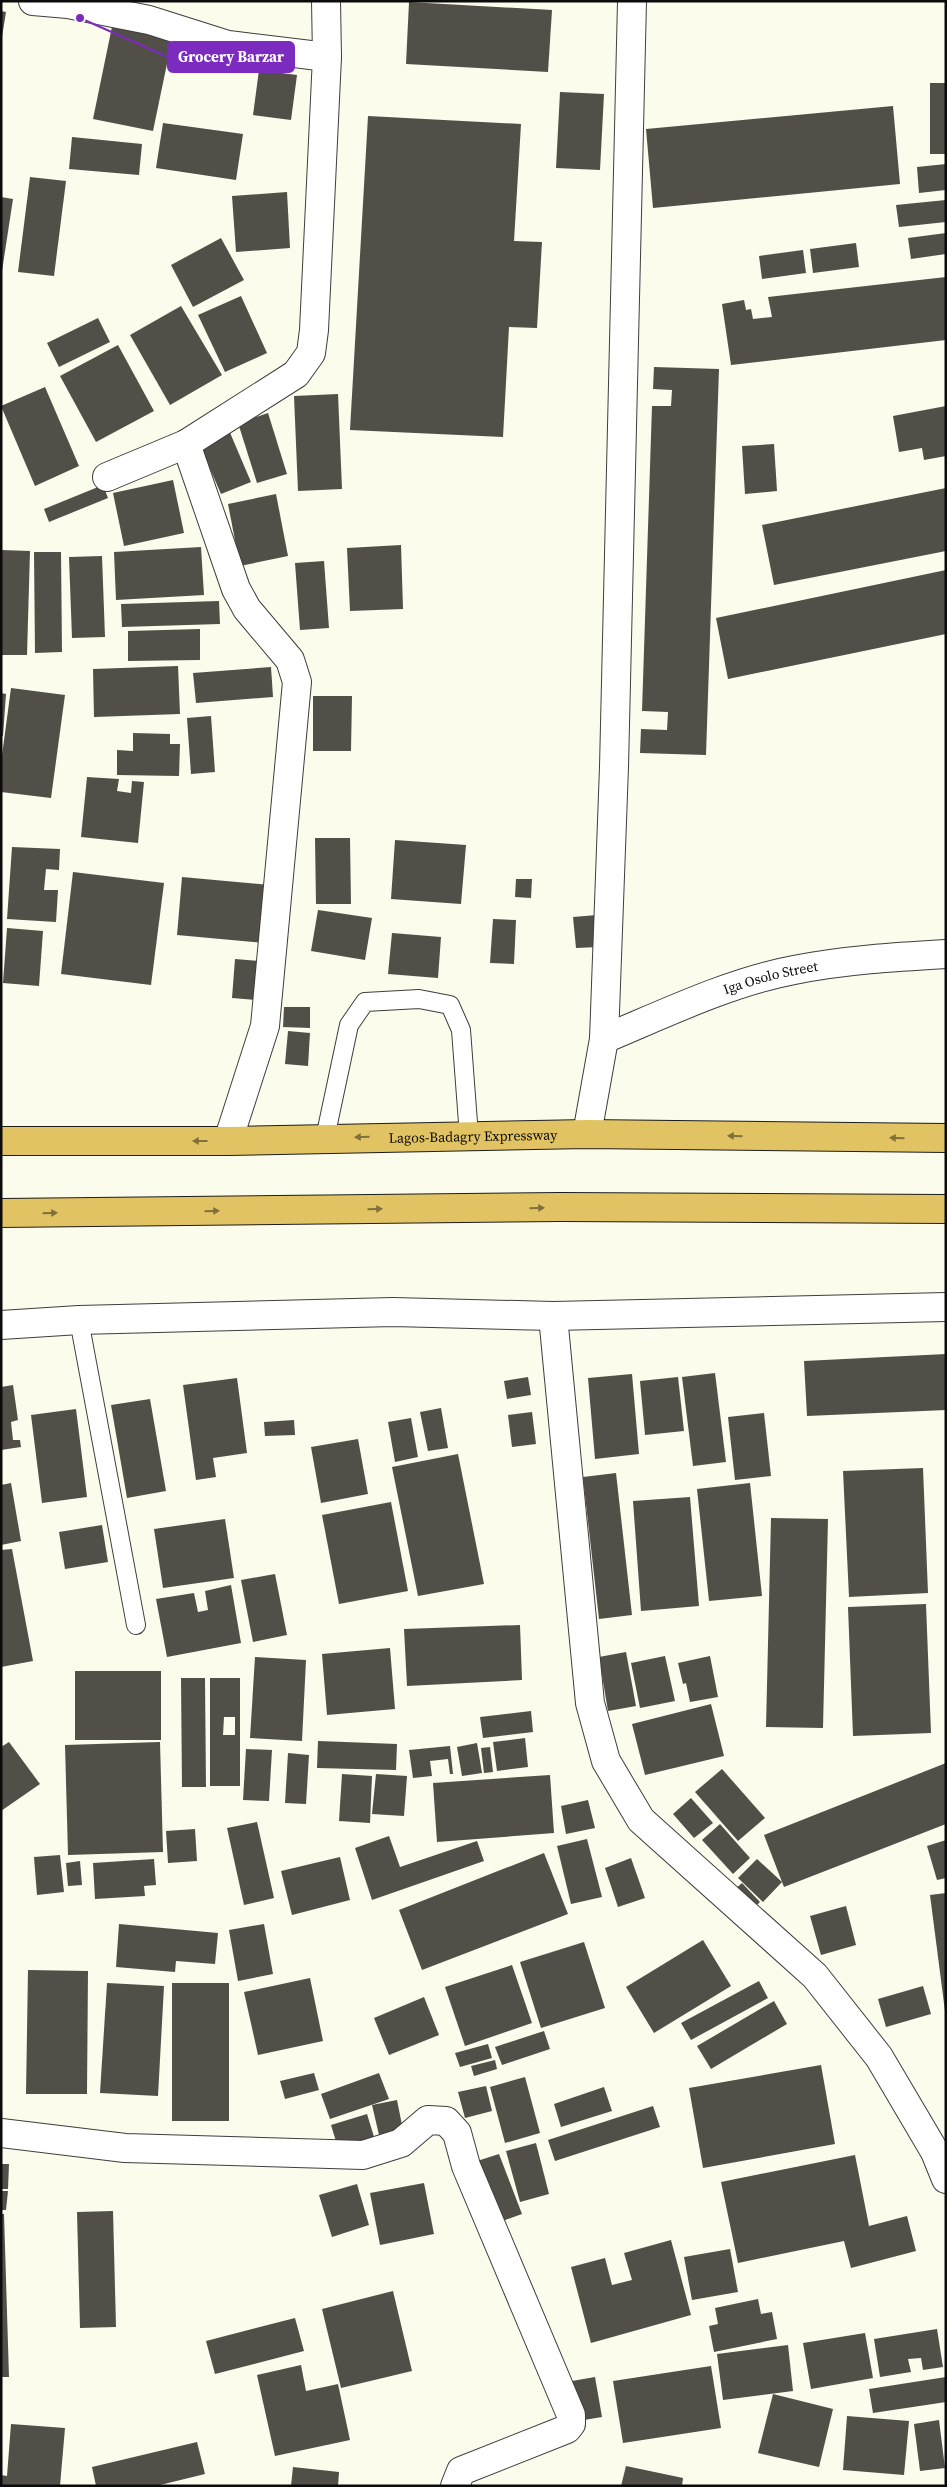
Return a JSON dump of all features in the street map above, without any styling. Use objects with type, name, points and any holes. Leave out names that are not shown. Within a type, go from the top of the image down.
[{"type":"highway","name":"Lagos-Badagry Expressway","points":[[1,1141],[228,1141],[587,1134],[946,1138]]},
{"type":"highway","points":[[1,1213],[550,1207],[946,1209]]},
{"type":"street","points":[[33,1],[68,4],[149,20],[228,45],[327,57]]},
{"type":"street","points":[[107,476],[186,444],[296,374],[311,353],[314,330],[327,57],[326,1]]},
{"type":"street","points":[[587,1134],[604,1039],[614,767],[632,1]]},
{"type":"street","points":[[186,444],[236,589],[247,609],[290,660],[297,682],[265,1026],[228,1141]]},
{"type":"street","name":"Iga Osolo Street","points":[[604,1039],[714,994],[792,970],[866,959],[946,954]]},
{"type":"street","points":[[1,1325],[79,1320],[392,1312],[553,1316],[946,1307]]},
{"type":"street","points":[[553,1316],[590,1703],[606,1761],[642,1820],[815,1976],[880,2057],[935,2152],[946,2179]]},
{"type":"street","points":[[1,2133],[124,2148],[362,2155],[401,2143],[428,2120],[446,2121],[457,2133],[466,2166],[571,2415],[571,2424],[567,2429],[461,2471],[455,2486]]},
{"type":"lane","points":[[325,1138],[349,1025],[366,1002],[419,998],[450,1005],[461,1030],[469,1136]]},
{"type":"lane","points":[[79,1320],[136,1625]]},
{"type":"building","points":[[409,2],[552,10],[548,72],[406,64]]},
{"type":"building","points":[[1,11],[6,12],[2,37],[1,37]]},
{"type":"building","points":[[114,17],[174,30],[153,131],[93,119]]},
{"type":"building","points":[[259,70],[297,75],[291,120],[253,115]]},
{"type":"building","points":[[930,83],[946,83],[946,154],[930,154]]},
{"type":"building","points":[[560,92],[604,94],[600,170],[556,168]]},
{"type":"building","points":[[893,106],[900,184],[653,208],[646,129]]},
{"type":"building","points":[[368,116],[521,124],[514,241],[542,242],[537,328],[509,327],[503,437],[350,430]]},
{"type":"building","points":[[163,123],[243,134],[236,180],[156,168]]},
{"type":"building","points":[[72,137],[142,144],[139,175],[69,169]]},
{"type":"building","points":[[946,164],[946,190],[919,193],[917,167]]},
{"type":"building","points":[[30,177],[66,181],[54,276],[18,272]]},
{"type":"building","points":[[287,192],[290,248],[236,252],[232,196]]},
{"type":"building","points":[[1,197],[13,199],[2,271],[1,271]]},
{"type":"building","points":[[946,200],[946,222],[899,227],[896,205]]},
{"type":"building","points":[[946,233],[946,254],[911,259],[908,238]]},
{"type":"building","points":[[221,238],[244,280],[193,307],[171,265]]},
{"type":"building","points":[[856,243],[859,267],[813,273],[810,249]]},
{"type":"building","points":[[803,250],[806,273],[762,279],[759,256]]},
{"type":"building","points":[[946,277],[946,340],[731,365],[722,304],[744,300],[746,310],[751,309],[753,319],[772,317],[768,297]]},
{"type":"building","points":[[241,296],[267,353],[225,372],[198,315]]},
{"type":"building","points":[[181,306],[222,375],[170,405],[130,335]]},
{"type":"building","points":[[98,318],[110,342],[59,367],[47,343]]},
{"type":"building","points":[[118,345],[154,411],[96,442],[60,376]]},
{"type":"building","points":[[654,367],[719,369],[706,755],[640,753],[641,729],[667,730],[668,712],[642,711],[652,406],[671,406],[672,390],[653,389]]},
{"type":"building","points":[[45,387],[79,466],[35,486],[1,406]]},
{"type":"building","points":[[338,394],[342,489],[298,491],[294,396]]},
{"type":"building","points":[[946,406],[946,456],[924,460],[922,448],[899,452],[893,416]]},
{"type":"building","points":[[268,413],[287,474],[257,483],[238,423]]},
{"type":"building","points":[[228,428],[251,482],[221,494],[198,441]]},
{"type":"building","points":[[774,444],[777,491],[745,494],[742,446]]},
{"type":"building","points":[[173,480],[184,533],[124,546],[113,493]]},
{"type":"building","points":[[103,485],[108,498],[49,522],[44,509]]},
{"type":"building","points":[[946,488],[946,551],[774,585],[762,525]]},
{"type":"building","points":[[276,494],[288,556],[240,566],[228,504]]},
{"type":"building","points":[[401,545],[403,609],[350,611],[347,548]]},
{"type":"building","points":[[201,547],[204,595],[116,600],[114,552]]},
{"type":"building","points":[[1,550],[30,551],[27,655],[1,655]]},
{"type":"building","points":[[34,552],[61,552],[62,652],[35,653]]},
{"type":"building","points":[[102,556],[105,637],[72,638],[69,557]]},
{"type":"building","points":[[324,561],[329,628],[300,630],[295,563]]},
{"type":"building","points":[[946,570],[946,634],[728,679],[716,618]]},
{"type":"building","points":[[219,601],[220,624],[122,627],[121,604]]},
{"type":"building","points":[[200,629],[200,660],[128,661],[128,631]]},
{"type":"building","points":[[178,666],[180,714],[94,717],[93,669]]},
{"type":"building","points":[[271,667],[273,697],[196,703],[193,673]]},
{"type":"building","points":[[11,688],[65,695],[51,798],[1,792],[1,763]]},
{"type":"building","points":[[1,693],[6,694],[3,736],[1,736]]},
{"type":"building","points":[[313,696],[352,696],[351,751],[313,751]]},
{"type":"building","points":[[211,716],[215,772],[191,774],[187,718]]},
{"type":"building","points":[[133,733],[170,734],[170,744],[180,744],[179,776],[117,775],[117,750],[133,751]]},
{"type":"building","points":[[87,777],[119,779],[117,791],[131,793],[132,781],[144,782],[138,843],[81,837]]},
{"type":"building","points":[[315,838],[350,838],[351,904],[316,904]]},
{"type":"building","points":[[395,840],[466,845],[461,904],[391,899]]},
{"type":"building","points":[[12,847],[60,849],[59,870],[46,869],[44,890],[58,890],[56,922],[7,919]]},
{"type":"building","points":[[73,872],[164,883],[151,985],[61,974]]},
{"type":"building","points":[[182,877],[270,885],[265,943],[177,935]]},
{"type":"building","points":[[516,879],[532,879],[531,898],[515,897]]},
{"type":"building","points":[[318,910],[372,918],[365,960],[311,951]]},
{"type":"building","points":[[597,915],[599,947],[576,948],[573,917]]},
{"type":"building","points":[[493,919],[516,920],[514,964],[490,963]]},
{"type":"building","points":[[7,928],[43,931],[39,986],[3,983]]},
{"type":"building","points":[[392,933],[441,937],[438,978],[388,974]]},
{"type":"building","points":[[235,959],[260,961],[257,1000],[232,998]]},
{"type":"building","points":[[284,1007],[310,1007],[310,1028],[283,1027]]},
{"type":"building","points":[[288,1031],[310,1033],[308,1066],[285,1064]]},
{"type":"building","points":[[946,1354],[946,1410],[807,1416],[804,1361]]},
{"type":"building","points":[[715,1373],[726,1462],[693,1466],[682,1377]]},
{"type":"building","points":[[632,1374],[639,1454],[595,1459],[588,1378]]},
{"type":"building","points":[[528,1377],[531,1395],[507,1399],[504,1381]]},
{"type":"building","points":[[678,1377],[684,1431],[645,1435],[640,1381]]},
{"type":"building","points":[[237,1378],[247,1453],[213,1458],[216,1477],[196,1480],[183,1385]]},
{"type":"building","points":[[13,1385],[18,1420],[11,1422],[13,1440],[20,1440],[21,1447],[1,1450],[1,1387]]},
{"type":"building","points":[[150,1399],[166,1491],[127,1498],[111,1405]]},
{"type":"building","points":[[441,1408],[448,1448],[428,1451],[420,1412]]},
{"type":"building","points":[[76,1409],[87,1497],[42,1503],[31,1415]]},
{"type":"building","points":[[532,1412],[536,1444],[512,1447],[508,1415]]},
{"type":"building","points":[[764,1413],[771,1476],[735,1480],[728,1417]]},
{"type":"building","points":[[411,1418],[418,1457],[395,1462],[388,1422]]},
{"type":"building","points":[[294,1420],[295,1435],[265,1436],[264,1422]]},
{"type":"building","points":[[358,1439],[368,1494],[321,1503],[311,1447]]},
{"type":"building","points":[[458,1454],[484,1584],[418,1596],[392,1467]]},
{"type":"building","points":[[923,1468],[928,1593],[849,1597],[843,1471]]},
{"type":"building","points":[[616,1473],[632,1615],[599,1619],[583,1477]]},
{"type":"building","points":[[11,1483],[21,1541],[1,1545],[1,1485]]},
{"type":"building","points":[[750,1483],[762,1596],[709,1601],[697,1489]]},
{"type":"building","points":[[690,1497],[699,1606],[641,1611],[633,1501]]},
{"type":"building","points":[[391,1502],[408,1591],[339,1604],[322,1515]]},
{"type":"building","points":[[771,1518],[828,1519],[823,1728],[766,1727]]},
{"type":"building","points":[[225,1519],[234,1578],[163,1588],[154,1529]]},
{"type":"building","points":[[102,1525],[108,1562],[65,1569],[59,1532]]},
{"type":"building","points":[[12,1549],[33,1661],[1,1667],[1,1550]]},
{"type":"building","points":[[275,1574],[287,1635],[253,1642],[241,1580]]},
{"type":"building","points":[[231,1585],[241,1643],[167,1657],[156,1599],[194,1593],[198,1612],[208,1610],[205,1591]]},
{"type":"building","points":[[926,1604],[931,1733],[853,1736],[848,1607]]},
{"type":"building","points":[[520,1625],[522,1680],[407,1686],[404,1629]]},
{"type":"building","points":[[390,1648],[395,1709],[327,1715],[322,1654]]},
{"type":"building","points":[[626,1652],[636,1706],[608,1711],[599,1657]]},
{"type":"building","points":[[665,1656],[675,1701],[640,1708],[631,1663]]},
{"type":"building","points":[[710,1656],[718,1697],[690,1702],[686,1683],[683,1684],[678,1663]]},
{"type":"building","points":[[255,1657],[306,1660],[302,1741],[250,1738]]},
{"type":"building","points":[[75,1671],[161,1671],[161,1740],[75,1740]]},
{"type":"building","points":[[181,1678],[205,1678],[206,1787],[182,1787]]},
{"type":"building","points":[[210,1678],[240,1678],[240,1786],[210,1786]],"holes":[[[224,1717],[235,1717],[235,1735],[223,1735]]]},
{"type":"building","points":[[711,1704],[724,1756],[645,1775],[632,1724]]},
{"type":"building","points":[[531,1711],[533,1732],[483,1738],[480,1717]]},
{"type":"building","points":[[525,1738],[528,1767],[497,1771],[493,1742]]},
{"type":"building","points":[[318,1741],[397,1744],[396,1770],[317,1768]]},
{"type":"building","points":[[9,1742],[40,1784],[1,1811],[1,1747]]},
{"type":"building","points":[[160,1742],[163,1852],[68,1855],[65,1745]]},
{"type":"building","points":[[477,1743],[482,1773],[462,1776],[457,1747]]},
{"type":"building","points":[[450,1746],[453,1774],[450,1774],[448,1759],[430,1761],[432,1776],[413,1778],[409,1750]]},
{"type":"building","points":[[490,1747],[493,1772],[484,1773],[481,1748]]},
{"type":"building","points":[[246,1749],[272,1750],[269,1801],[243,1800]]},
{"type":"building","points":[[288,1753],[309,1755],[306,1804],[285,1803]]},
{"type":"building","points":[[946,1763],[946,1824],[784,1887],[764,1835]]},
{"type":"building","points":[[722,1769],[765,1818],[738,1841],[695,1792]]},
{"type":"building","points":[[342,1774],[372,1776],[370,1823],[339,1821]]},
{"type":"building","points":[[376,1774],[407,1776],[404,1816],[372,1814]]},
{"type":"building","points":[[550,1775],[554,1833],[437,1842],[433,1783]]},
{"type":"building","points":[[691,1798],[713,1823],[694,1838],[673,1814]]},
{"type":"building","points":[[588,1800],[595,1828],[566,1834],[561,1806]]},
{"type":"building","points":[[257,1822],[274,1898],[244,1905],[227,1828]]},
{"type":"building","points":[[720,1824],[750,1858],[733,1874],[702,1840]]},
{"type":"building","points":[[195,1829],[197,1861],[168,1863],[166,1831]]},
{"type":"building","points":[[389,1836],[400,1867],[477,1841],[484,1861],[372,1900],[355,1848]]},
{"type":"building","points":[[587,1839],[602,1897],[571,1904],[557,1846]]},
{"type":"building","points":[[946,1840],[946,1878],[937,1880],[927,1846]]},
{"type":"building","points":[[544,1853],[568,1914],[422,1970],[399,1910]]},
{"type":"building","points":[[60,1855],[64,1892],[37,1895],[34,1857]]},
{"type":"building","points":[[340,1857],[350,1900],[292,1915],[281,1871]]},
{"type":"building","points":[[631,1858],[645,1898],[618,1907],[605,1868]]},
{"type":"building","points":[[154,1859],[156,1885],[144,1886],[145,1896],[95,1899],[93,1863]]},
{"type":"building","points":[[757,1859],[782,1882],[763,1902],[738,1878]]},
{"type":"building","points":[[80,1861],[82,1885],[68,1886],[66,1863]]},
{"type":"building","points":[[742,1883],[760,1902],[752,1910],[733,1891]]},
{"type":"building","points":[[946,1893],[946,2011],[945,2011],[930,1895]]},
{"type":"building","points":[[846,1906],[856,1945],[821,1955],[810,1916]]},
{"type":"building","points":[[119,1924],[218,1933],[215,1964],[176,1961],[175,1972],[116,1967]]},
{"type":"building","points":[[264,1924],[273,1974],[238,1981],[229,1930]]},
{"type":"building","points":[[703,1940],[731,1986],[654,2033],[626,1987]]},
{"type":"building","points":[[584,1942],[605,2008],[541,2028],[520,1962]]},
{"type":"building","points":[[512,1965],[532,2023],[465,2046],[445,1987]]},
{"type":"building","points":[[28,1970],[88,1971],[87,2094],[26,2094]]},
{"type":"building","points":[[310,1978],[323,2041],[258,2055],[244,1992]]},
{"type":"building","points":[[759,1981],[768,1998],[691,2040],[681,2023]]},
{"type":"building","points":[[107,1983],[164,1986],[158,2096],[100,2093]]},
{"type":"building","points":[[172,1983],[229,1983],[229,2121],[172,2121]]},
{"type":"building","points":[[923,1986],[931,2014],[886,2027],[878,1999]]},
{"type":"building","points":[[424,1997],[439,2035],[389,2055],[374,2018]]},
{"type":"building","points":[[774,2001],[787,2024],[711,2069],[697,2046]]},
{"type":"building","points":[[544,2031],[550,2049],[502,2065],[495,2047]]},
{"type":"building","points":[[488,2044],[492,2058],[460,2067],[455,2053]]},
{"type":"building","points":[[495,2060],[497,2069],[474,2076],[471,2066]]},
{"type":"building","points":[[821,2065],[835,2144],[703,2168],[689,2088]]},
{"type":"building","points":[[314,2073],[319,2090],[285,2099],[280,2081]]},
{"type":"building","points":[[379,2073],[389,2099],[330,2119],[321,2094]]},
{"type":"building","points":[[525,2077],[540,2133],[505,2143],[490,2087]]},
{"type":"building","points":[[486,2086],[492,2111],[465,2118],[458,2092]]},
{"type":"building","points":[[604,2087],[612,2111],[561,2127],[554,2104]]},
{"type":"building","points":[[397,2100],[403,2130],[379,2135],[372,2105]]},
{"type":"building","points":[[653,2106],[660,2127],[555,2161],[548,2140]]},
{"type":"building","points":[[367,2114],[375,2140],[339,2151],[331,2125]]},
{"type":"building","points":[[536,2143],[549,2194],[520,2202],[506,2151]]},
{"type":"building","points":[[499,2154],[522,2214],[494,2224],[471,2163]]},
{"type":"building","points":[[855,2155],[869,2226],[907,2216],[916,2251],[851,2268],[844,2241],[738,2263],[721,2182]]},
{"type":"building","points":[[1,2164],[9,2164],[8,2189],[1,2189]]},
{"type":"building","points":[[424,2183],[434,2234],[380,2245],[370,2193]]},
{"type":"building","points":[[357,2184],[369,2225],[332,2237],[319,2195]]},
{"type":"building","points":[[1,2191],[8,2191],[6,2210],[1,2210]]},
{"type":"building","points":[[113,2211],[116,2327],[80,2328],[77,2212]]},
{"type":"building","points":[[1,2214],[4,2214],[9,2377],[1,2377]]},
{"type":"building","points":[[671,2240],[691,2315],[591,2343],[571,2267],[605,2258],[612,2285],[632,2280],[624,2253]]},
{"type":"building","points":[[730,2249],[738,2292],[692,2300],[684,2257]]},
{"type":"building","points":[[393,2291],[412,2371],[341,2388],[322,2309]]},
{"type":"building","points":[[758,2299],[761,2314],[772,2312],[777,2339],[714,2352],[709,2326],[718,2324],[715,2308]]},
{"type":"building","points":[[295,2318],[304,2351],[215,2374],[206,2341]]},
{"type":"building","points":[[937,2329],[943,2367],[923,2370],[921,2358],[908,2359],[911,2372],[880,2377],[874,2339]]},
{"type":"building","points":[[865,2333],[873,2378],[811,2389],[803,2343]]},
{"type":"building","points":[[788,2345],[793,2391],[723,2400],[717,2354]]},
{"type":"building","points":[[301,2365],[306,2391],[338,2384],[350,2440],[275,2456],[257,2375]]},
{"type":"building","points":[[711,2366],[721,2428],[623,2443],[613,2381]]},
{"type":"building","points":[[595,2377],[602,2417],[578,2421],[572,2381]]},
{"type":"building","points":[[946,2377],[946,2402],[873,2413],[869,2389]]},
{"type":"building","points":[[773,2394],[833,2409],[819,2467],[758,2453]]},
{"type":"building","points":[[847,2416],[909,2421],[904,2475],[843,2470]]},
{"type":"building","points":[[939,2420],[945,2468],[920,2471],[914,2424]]},
{"type":"building","points":[[11,2424],[65,2428],[60,2486],[1,2486],[1,2475],[7,2476]]},
{"type":"building","points":[[197,2442],[205,2474],[156,2486],[96,2486],[92,2467]]},
{"type":"building","points":[[626,2466],[683,2478],[682,2486],[621,2486]]},
{"type":"building","points":[[293,2467],[339,2472],[338,2486],[291,2486]]},
{"type":"place","name":"Grocery Barzar","points":[[80,18]]}]
